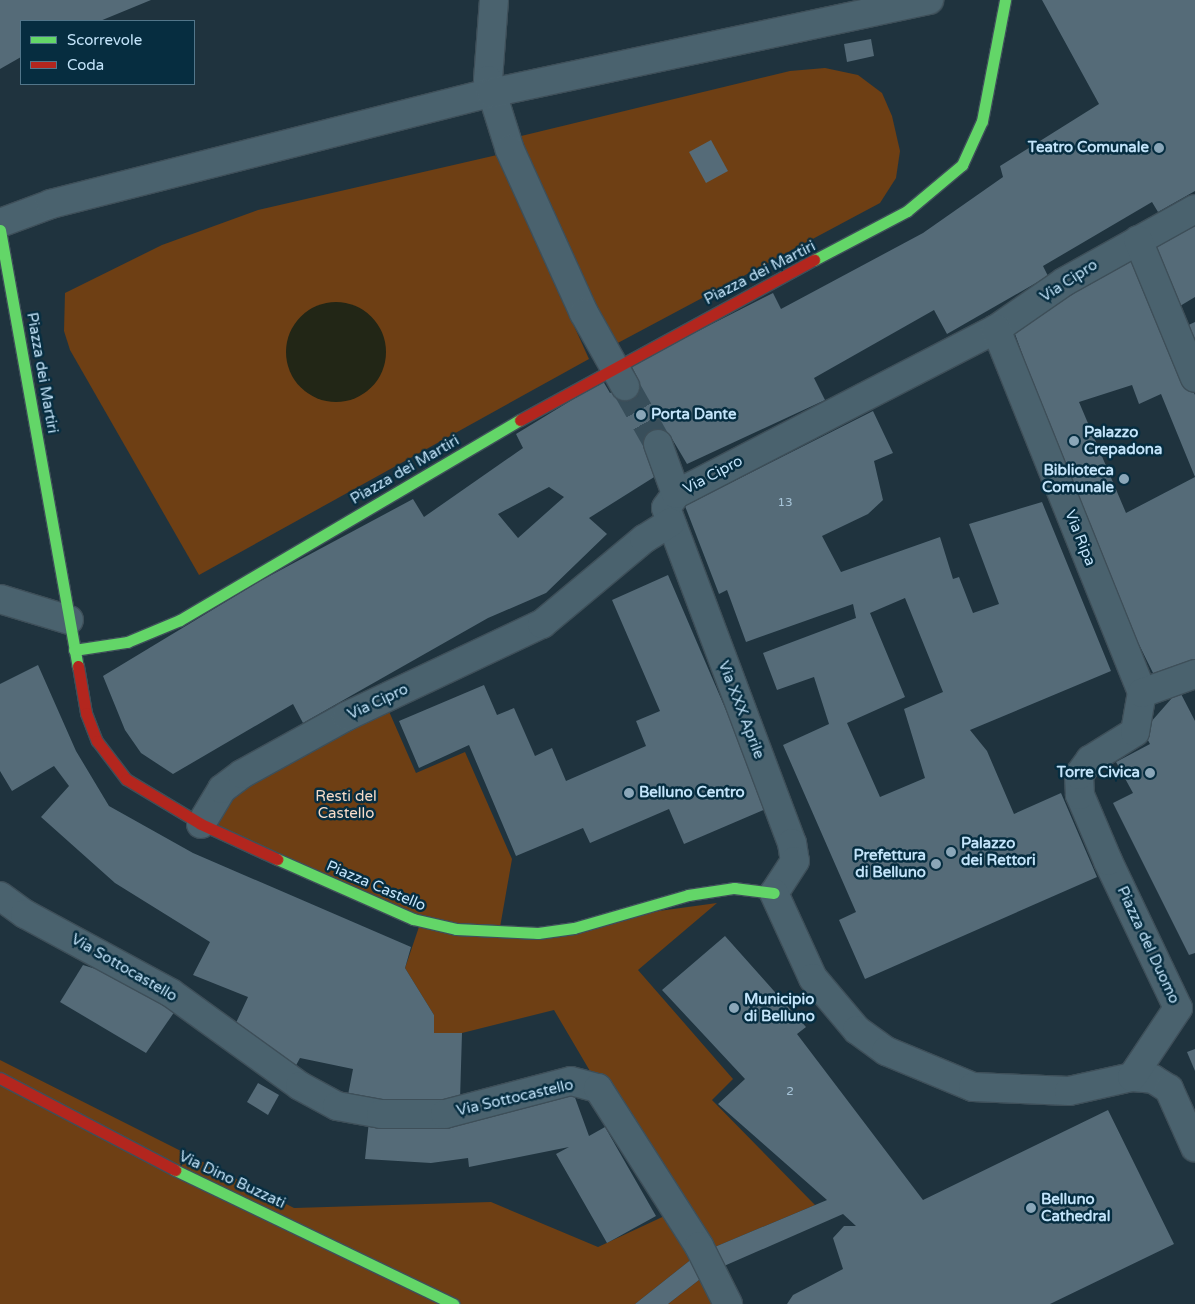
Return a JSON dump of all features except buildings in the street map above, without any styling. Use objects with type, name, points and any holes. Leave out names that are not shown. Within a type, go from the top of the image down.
[{"type":"street","points":[[0,223],[51,204],[491,93],[929,0]]},
{"type":"street","name":"Piazza dei Martiri","points":[[0,230],[74,650],[127,642],[166,628],[619,376],[883,226],[944,184],[962,165],[982,120],[1006,0]]},
{"type":"street","points":[[493,11],[488,80],[510,150],[619,376]]},
{"type":"street","name":"Via Cipro","points":[[201,824],[222,789],[242,774],[347,716],[542,624],[644,539],[670,523],[666,508],[676,494],[996,329],[1138,240],[1195,209]]},
{"type":"street","points":[[1138,240],[1195,378]]},
{"type":"street","name":"Via Ripa","points":[[996,329],[1142,692]]},
{"type":"street","points":[[658,444],[676,494]]},
{"type":"street","name":"Via XXX Aprile","points":[[670,523],[792,843],[795,861],[774,893]]},
{"type":"street","points":[[0,599],[69,620]]},
{"type":"street","name":"Piazza Castello","points":[[74,650],[90,728],[107,756],[141,790],[201,824],[414,919],[456,929],[538,932],[574,928],[688,896],[734,888],[774,893]]},
{"type":"street","points":[[1142,692],[1195,674]]},
{"type":"street","name":"Piazza del Duomo","points":[[1132,1077],[1186,1004],[1108,861],[1080,795],[1079,775],[1090,760],[1135,732],[1142,692]]},
{"type":"street","points":[[774,893],[813,978],[858,1030],[886,1051],[973,1087],[1069,1091],[1132,1077],[1153,1079],[1169,1089],[1195,1147]]},
{"type":"street","name":"Via Sottocastello","points":[[0,896],[25,914],[171,993],[300,1086],[337,1106],[380,1114],[445,1114],[572,1081],[598,1088],[699,1246],[728,1304]]},
{"type":"street","name":"Via Dino Buzzati","points":[[0,1078],[146,1156],[453,1304]]},
{"type":"green space","points":[[825,68],[858,75],[882,93],[892,116],[900,151],[896,178],[880,203],[614,345],[517,137],[790,71]]},
{"type":"green space","points":[[497,155],[589,359],[199,575],[70,350],[64,331],[65,293],[162,245],[258,210]]},
{"type":"green space","name":"Resti del Castello","points":[[384,700],[416,773],[465,752],[512,859],[499,933],[717,903],[638,970],[733,1079],[712,1100],[815,1205],[698,1254],[635,1304],[0,1304],[0,1060],[294,1208],[491,1202],[598,1247],[673,1212],[554,1010],[462,1033],[434,1033],[434,1015],[405,968],[421,921],[201,824],[207,807]]},
{"type":"green space","points":[[708,1273],[731,1304],[668,1304]]},
{"type":"shaded area","points":[[336,302],[346,303],[364,310],[378,324],[385,342],[385,362],[378,380],[364,394],[346,401],[336,402],[326,401],[308,394],[294,380],[287,362],[286,352],[287,342],[294,324],[308,310],[326,303]]},
{"type":"tunnel","points":[[625,386],[658,444]]},
{"type":"traffic: fast","points":[[814,260],[907,211],[962,165],[982,121],[1005,0]]},
{"type":"traffic: fast","points":[[0,230],[78,666]]},
{"type":"traffic: fast","points":[[74,650],[127,642],[180,620],[520,420]]},
{"type":"traffic: fast","points":[[277,859],[413,919],[456,929],[538,933],[574,928],[688,895],[734,888],[774,893]]},
{"type":"traffic: fast","points":[[175,1170],[453,1304]]},
{"type":"traffic: jam","points":[[520,420],[814,260]]},
{"type":"traffic: jam","points":[[78,666],[86,713],[97,741],[126,779],[201,824],[277,859]]},
{"type":"traffic: jam","points":[[0,1078],[175,1170]]},
{"type":"place","name":"Teatro Comunale","points":[[1159,148]]},
{"type":"place","name":"Porta Dante","points":[[641,415]]},
{"type":"place","name":"Palazzo Crepadona","points":[[1074,441]]},
{"type":"place","name":"Biblioteca Comunale","points":[[1124,479]]},
{"type":"place","name":"Torre Civica","points":[[1150,773]]},
{"type":"place","name":"Belluno Centro","points":[[629,793]]},
{"type":"place","name":"Palazzo dei Rettori","points":[[951,852]]},
{"type":"place","name":"Prefettura di Belluno","points":[[936,864]]},
{"type":"place","name":"Municipio di Belluno","points":[[734,1008]]},
{"type":"place","name":"Belluno Cathedral","points":[[1031,1208]]}]
